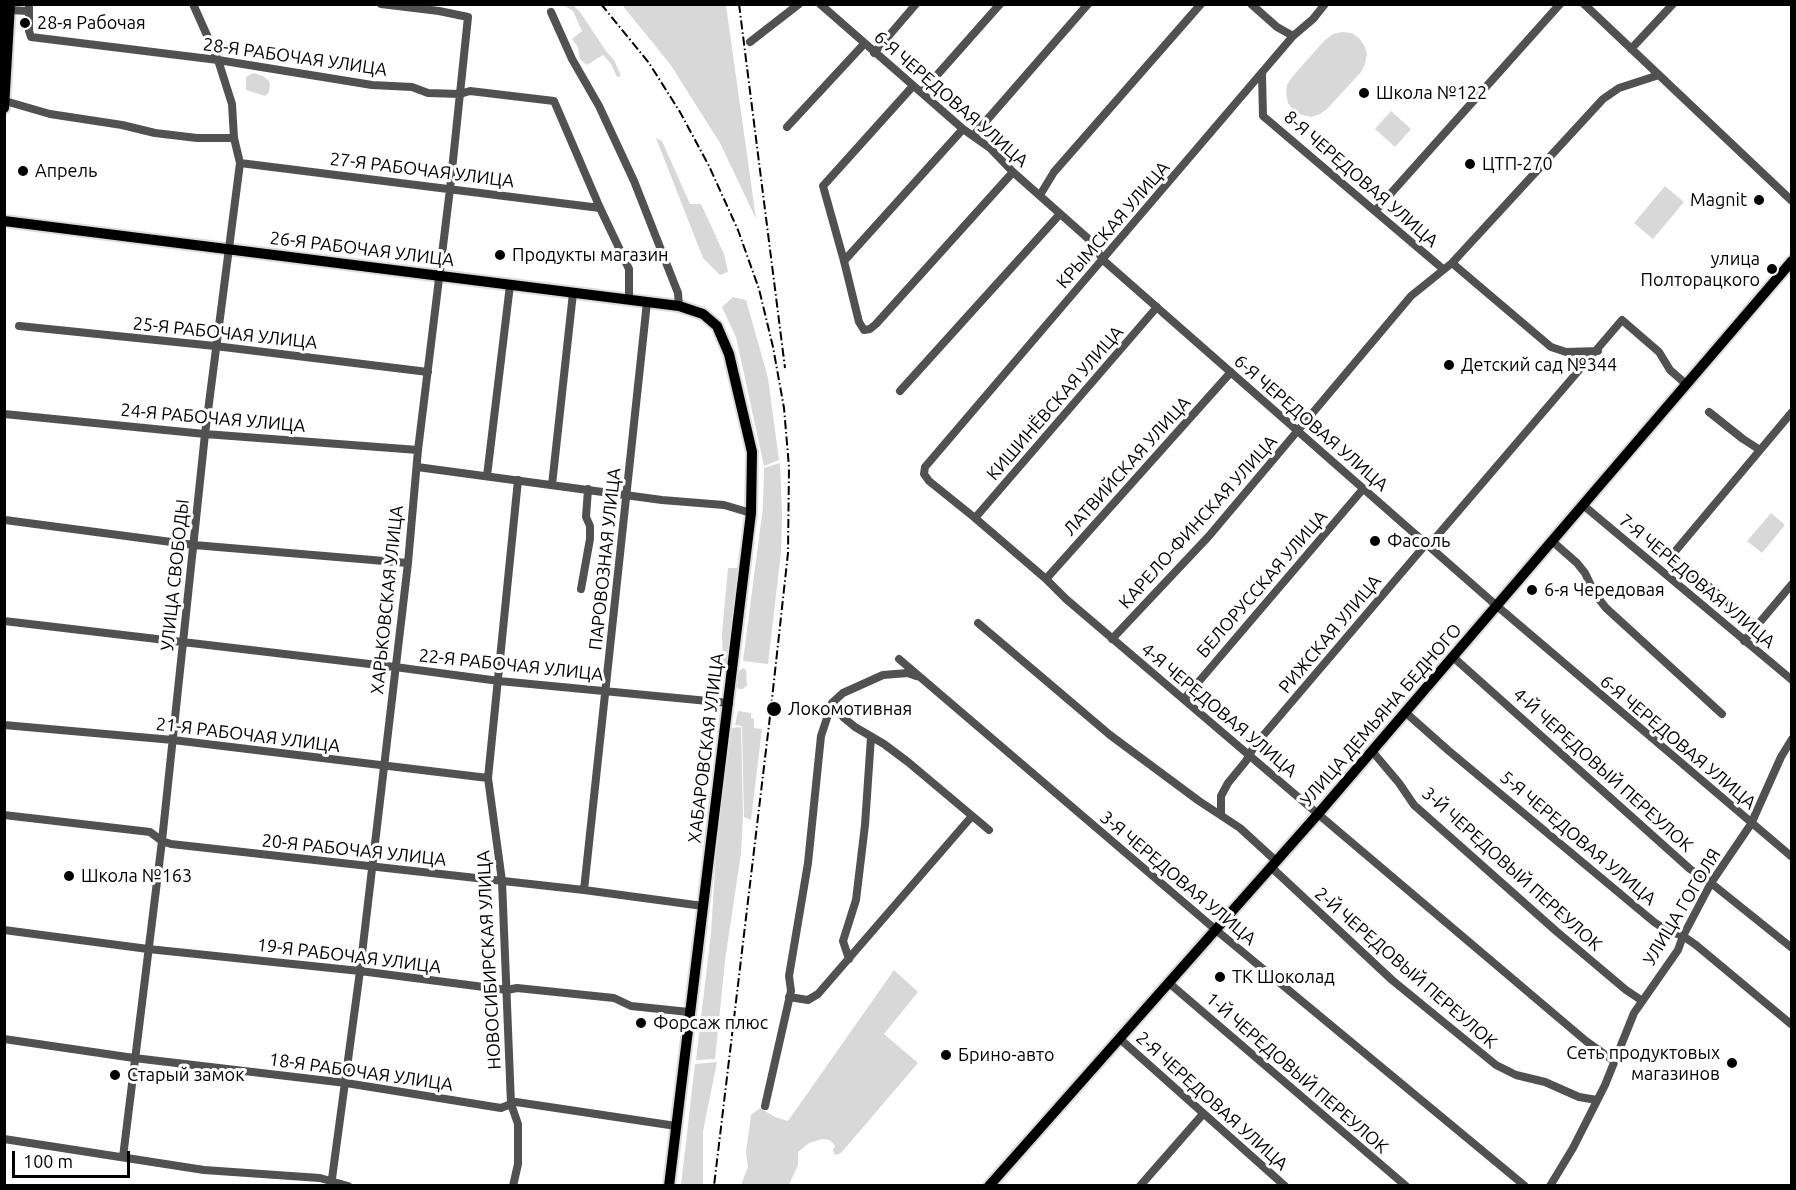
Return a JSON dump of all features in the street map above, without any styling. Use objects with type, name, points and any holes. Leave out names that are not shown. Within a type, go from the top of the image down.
[{"type":"main road","points":[[4,108],[10,7]]},
{"type":"main road","name":"26-Я РАБОЧАЯ УЛИЦА","points":[[4,221],[679,306],[695,310],[712,320]]},
{"type":"main road","name":"УЛИЦА ДЕМЬЯНА БЕДНОГО","points":[[989,1185],[1318,814],[1791,261]]},
{"type":"main road","name":"ХАБАРОВСКАЯ УЛИЦА","points":[[669,1185],[751,513],[752,452],[729,354],[723,336],[712,320]]},
{"type":"street","name":"УЛИЦА СВОБОДЫ","points":[[123,1157],[162,842],[205,434],[240,163],[234,138],[232,104],[218,60],[193,4]]},
{"type":"street","name":"ХАРЬКОВСКАЯ УЛИЦА","points":[[332,1184],[360,971],[408,563],[418,450],[440,276],[468,17],[381,4]]},
{"type":"street","points":[[750,42],[799,4]]},
{"type":"street","name":"6-Я ЧЕРЕДОВАЯ УЛИЦА","points":[[820,4],[963,129],[990,148],[1013,172],[1092,242],[1103,260],[1298,432],[1497,606],[1791,857]]},
{"type":"street","points":[[874,53],[916,4]]},
{"type":"street","points":[[922,92],[1000,4]]},
{"type":"street","points":[[974,136],[1088,4]]},
{"type":"street","points":[[1040,195],[1054,172],[1201,4]]},
{"type":"street","points":[[1251,4],[1277,27],[1293,36]]},
{"type":"street","name":"КРЫМСКАЯ УЛИЦА","points":[[925,468],[1293,36],[1313,19],[1325,4]]},
{"type":"street","points":[[1376,210],[1560,4]]},
{"type":"street","points":[[1584,4],[1791,201]]},
{"type":"street","points":[[1631,49],[1673,4]]},
{"type":"street","points":[[10,7],[29,8]]},
{"type":"street","name":"28-Я РАБОЧАЯ УЛИЦА","points":[[29,8],[28,31],[31,37],[218,60],[372,85],[411,87],[428,93],[460,94],[470,91],[554,101],[600,208]]},
{"type":"street","points":[[551,12],[572,59],[599,106],[634,181],[678,293],[679,306]]},
{"type":"street","points":[[787,126],[864,44]]},
{"type":"street","name":"8-Я ЧЕРЕДОВАЯ УЛИЦА","points":[[1262,75],[1263,116],[1443,269]]},
{"type":"street","name":"КАРЕЛО-ФИНСКАЯ УЛИЦА","points":[[1112,639],[1209,536],[1411,296],[1452,263],[1603,99],[1619,88],[1659,75]]},
{"type":"street","points":[[913,86],[823,186],[859,322],[864,330],[876,324],[1013,172]]},
{"type":"street","points":[[5,101],[50,114],[122,125],[154,133],[197,138],[234,138]]},
{"type":"street","points":[[844,261],[963,129]]},
{"type":"street","name":"27-Я РАБОЧАЯ УЛИЦА","points":[[240,163],[600,208]]},
{"type":"street","points":[[600,208],[630,269],[629,300]]},
{"type":"street","points":[[900,391],[1060,214]]},
{"type":"street","name":"8-Я ЧЕРЕДОВАЯ УЛИЦА","points":[[1452,263],[1551,346],[1566,352],[1598,351]]},
{"type":"street","points":[[487,476],[510,285]]},
{"type":"street","points":[[552,484],[573,292]]},
{"type":"street","name":"ПАРОВОЗНАЯ УЛИЦА","points":[[584,890],[647,302]]},
{"type":"street","name":"КИШИНЁВСКАЯ УЛИЦА","points":[[975,518],[1157,308]]},
{"type":"street","name":"РИЖСКАЯ УЛИЦА","points":[[1221,814],[1221,796],[1227,783],[1255,745],[1426,544],[1437,536],[1598,351],[1622,320],[1659,352],[1670,370],[1686,384]]},
{"type":"street","name":"25-Я РАБОЧАЯ УЛИЦА","points":[[19,326],[216,346],[428,372]]},
{"type":"street","name":"ЛАТВИЙСКАЯ УЛИЦА","points":[[1046,579],[1231,372]]},
{"type":"street","points":[[1709,412],[1760,450]]},
{"type":"street","points":[[1756,626],[1672,555],[1791,412]]},
{"type":"street","name":"24-Я РАБОЧАЯ УЛИЦА","points":[[4,414],[205,434],[418,450]]},
{"type":"street","points":[[417,467],[662,500],[724,505],[751,513]]},
{"type":"street","name":"4-Я ЧЕРЕДОВАЯ УЛИЦА","points":[[925,468],[924,474],[929,481],[1046,579],[1112,639],[1586,1041],[1614,1060]]},
{"type":"street","name":"НОВОСИБИРСКАЯ УЛИЦА","points":[[513,1185],[518,1164],[518,1124],[511,1104],[502,881],[488,778],[518,480]]},
{"type":"street","points":[[581,589],[590,539],[590,526],[586,517],[588,489]]},
{"type":"street","name":"БЕЛОРУССКАЯ УЛИЦА","points":[[1184,699],[1363,489]]},
{"type":"street","name":"7-Я ЧЕРЕДОВАЯ УЛИЦА","points":[[1583,505],[1791,680]]},
{"type":"street","points":[[5,520],[194,545],[408,563]]},
{"type":"street","points":[[1552,541],[1577,563],[1606,608],[1722,714]]},
{"type":"street","points":[[1744,641],[1791,584]]},
{"type":"street","name":"22-Я РАБОЧАЯ УЛИЦА","points":[[4,621],[499,681],[729,703]]},
{"type":"street","name":"2-Й ЧЕРЕДОВЫЙ ПЕРЕУЛОК","points":[[978,623],[1110,735],[1199,801],[1240,828],[1273,864],[1392,980],[1496,1065],[1516,1075],[1545,1082],[1579,1097],[1598,1100]]},
{"type":"street","name":"4-Й ЧЕРЕДОВЫЙ ПЕРЕУЛОК","points":[[1453,657],[1690,869],[1711,883],[1791,948]]},
{"type":"street","name":"3-Я ЧЕРЕДОВАЯ УЛИЦА","points":[[899,659],[1216,930],[1525,1185]]},
{"type":"street","points":[[765,1106],[791,991],[789,976],[808,863],[821,736],[832,703],[843,693],[883,675],[908,673],[920,677]]},
{"type":"street","points":[[832,703],[844,718],[908,762],[989,830]]},
{"type":"street","name":"5-Я ЧЕРЕДОВАЯ УЛИЦА","points":[[1406,712],[1449,751],[1654,922],[1696,945],[1791,1025]]},
{"type":"street","name":"21-Я РАБОЧАЯ УЛИЦА","points":[[4,725],[173,740],[488,778]]},
{"type":"street","points":[[849,959],[843,941],[856,900],[865,825],[871,737]]},
{"type":"street","name":"УЛИЦА ГОГОЛЯ","points":[[1550,1185],[1573,1148],[1598,1100],[1628,1024],[1641,999],[1678,950],[1711,883],[1751,824],[1791,739]]},
{"type":"street","name":"3-Й ЧЕРЕДОВЫЙ ПЕРЕУЛОК","points":[[1372,751],[1414,805],[1556,931],[1626,990],[1641,999]]},
{"type":"street","name":"20-Я РАБОЧАЯ УЛИЦА","points":[[4,815],[150,832],[162,842],[171,844],[584,890],[703,906]]},
{"type":"street","points":[[789,997],[808,1000],[818,994],[972,816]]},
{"type":"street","name":"19-Я РАБОЧАЯ УЛИЦА","points":[[4,930],[148,949],[360,971],[507,990],[517,988],[614,998],[631,1006],[689,1012]]},
{"type":"street","name":"1-Й ЧЕРЕДОВЫЙ ПЕРЕУЛОК","points":[[1169,983],[1406,1185]]},
{"type":"street","name":"18-Я РАБОЧАЯ УЛИЦА","points":[[4,1039],[134,1058],[346,1083],[501,1108],[516,1102],[676,1126]]},
{"type":"street","name":"2-Я ЧЕРЕДОВАЯ УЛИЦА","points":[[1120,1039],[1285,1185]]},
{"type":"street","points":[[1140,1185],[1203,1114]]},
{"type":"street","points":[[4,1139],[204,1170],[320,1178],[332,1184],[348,1185]]},
{"type":"shaded area","points":[[563,5],[573,5],[580,12],[614,60],[621,76],[617,77],[611,64],[603,55],[587,65],[580,59],[578,47],[572,39],[582,31],[573,11]]},
{"type":"shaded area","points":[[622,5],[726,5],[756,219],[720,143],[670,64]]},
{"type":"shaded area","points":[[1351,33],[1364,45],[1367,54],[1361,72],[1320,114],[1311,117],[1294,111],[1288,103],[1287,85],[1325,40],[1333,34]]},
{"type":"shaded area","points":[[253,73],[269,81],[269,92],[265,96],[246,90],[246,77]]},
{"type":"shaded area","points":[[1391,111],[1411,129],[1395,147],[1375,129]]},
{"type":"shaded area","points":[[656,138],[662,141],[690,204],[701,204],[724,254],[728,272],[720,275],[703,258]]},
{"type":"shaded area","points":[[1665,186],[1684,202],[1653,239],[1634,223]]},
{"type":"shaded area","points":[[733,297],[746,300],[768,378],[779,460],[764,466],[736,337],[722,307]]},
{"type":"shaded area","points":[[780,463],[781,552],[768,664],[743,661],[763,507],[764,468]]},
{"type":"shaded area","points":[[1771,513],[1785,525],[1762,553],[1747,541]]},
{"type":"shaded area","points":[[728,568],[741,568],[730,667],[723,665],[722,633]]},
{"type":"shaded area","points":[[743,668],[746,670],[747,685],[739,689],[737,687],[739,671]]},
{"type":"shaded area","points":[[738,711],[751,713],[754,728],[762,729],[751,820],[744,817],[742,726],[735,725]]},
{"type":"shaded area","points":[[741,727],[743,817],[741,853],[725,961],[715,1059],[696,1060],[711,933],[717,838],[732,728]]},
{"type":"shaded area","points":[[894,970],[918,992],[884,1034],[918,1063],[841,1153],[835,1155],[833,1150],[835,1146],[830,1140],[822,1139],[809,1143],[798,1152],[798,1165],[789,1185],[741,1185],[748,1167],[746,1152],[751,1115],[760,1108],[775,1117],[788,1121]]},
{"type":"shaded area","points":[[717,1062],[703,1131],[703,1185],[681,1185],[695,1064]]},
{"type":"railway","points":[[601,4],[649,63],[680,112],[709,166],[738,230],[759,289],[784,408],[789,467],[788,553],[714,1186]]},
{"type":"railway","points":[[739,4],[785,368]]},
{"type":"place","name":"28-я Рабочая","points":[[25,23]]},
{"type":"place","name":"Школа №122","points":[[1364,93]]},
{"type":"place","name":"ЦТП-270","points":[[1470,164]]},
{"type":"place","name":"Апрель","points":[[23,171]]},
{"type":"place","name":"Magnit","points":[[1759,200]]},
{"type":"place","name":"Продукты магазин","points":[[500,255]]},
{"type":"place","name":"улица Полторацкого","points":[[1772,269]]},
{"type":"place","name":"Детский сад №344","points":[[1449,365]]},
{"type":"place","name":"Фасоль","points":[[1375,541]]},
{"type":"place","name":"6-я Чередовая","points":[[1532,590]]},
{"type":"place","name":"Локомотивная","points":[[774,709]]},
{"type":"place","name":"Школа №163","points":[[69,876]]},
{"type":"place","name":"ТК Шоколад","points":[[1220,977]]},
{"type":"place","name":"Форсаж плюс","points":[[641,1023]]},
{"type":"place","name":"Брино-авто","points":[[946,1055]]},
{"type":"place","name":"Сеть продуктовых магазинов","points":[[1732,1063]]},
{"type":"place","name":"Старый замок","points":[[115,1075]]}]
